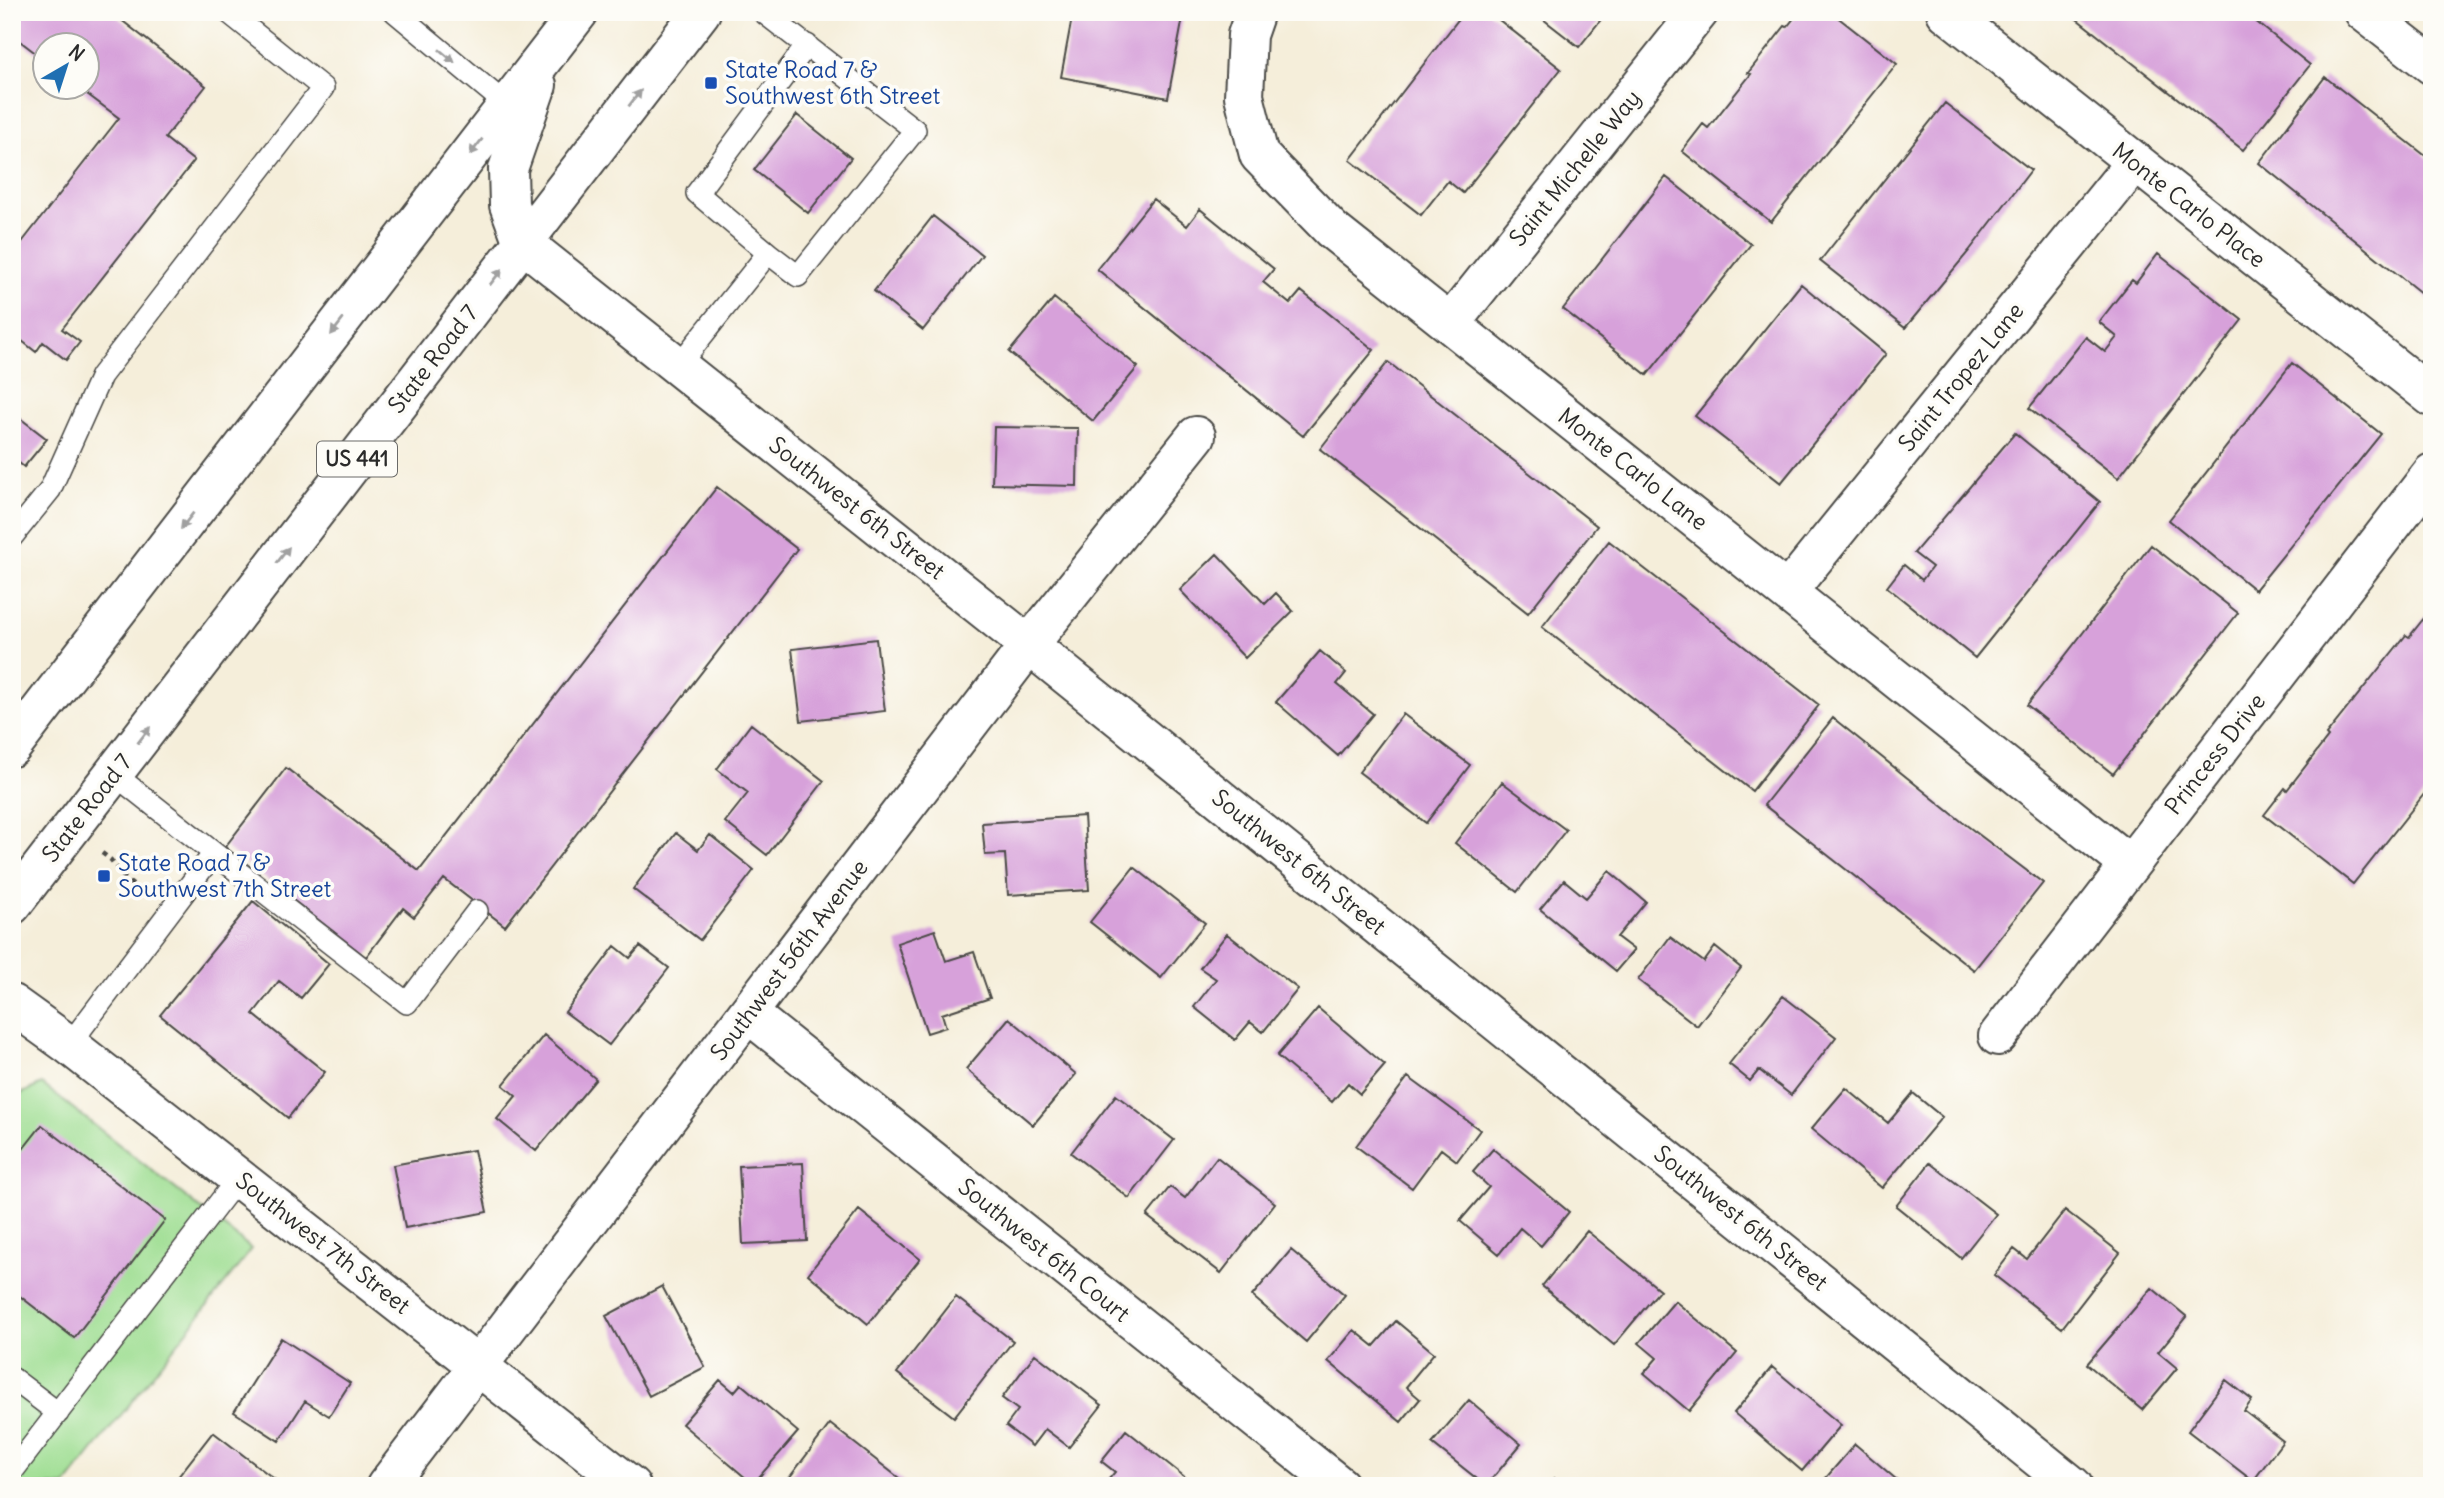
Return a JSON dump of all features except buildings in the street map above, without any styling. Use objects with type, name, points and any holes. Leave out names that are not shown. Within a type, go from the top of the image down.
[{"type":"street","points":[[12,747],[579,12]]},
{"type":"street","name":"State Road 7","points":[[12,905],[701,12]]},
{"type":"street","name":"Monte Carlo Lane","points":[[1255,12],[1247,35],[1244,96],[1259,155],[1332,230],[2130,864]]},
{"type":"street","name":"Saint Michelle Way","points":[[1450,324],[1699,12]]},
{"type":"street","name":"Monte Carlo Place","points":[[1946,12],[2432,397]]},
{"type":"street","points":[[2364,12],[2432,65]]},
{"type":"street","points":[[523,243],[509,205],[508,169],[547,53]]},
{"type":"street","name":"Saint Tropez Lane","points":[[1787,592],[2135,162]]},
{"type":"street","name":"Southwest 6th Street","points":[[523,243],[1029,645],[2073,1486]]},
{"type":"street","name":"Southwest 56th Avenue","points":[[386,1486],[1029,645],[1196,436]]},
{"type":"street","name":"Princess Drive","points":[[1998,1036],[2432,473]]},
{"type":"street","name":"Southwest 7th Street","points":[[12,1004],[69,1045],[480,1364],[631,1486]]},
{"type":"street","name":"Southwest 6th Court","points":[[749,1014],[1340,1486]]},
{"type":"lane","points":[[12,537],[50,490],[101,376],[323,88],[228,12]]},
{"type":"lane","points":[[394,12],[508,106]]},
{"type":"lane","points":[[763,12],[807,45],[915,130],[798,276],[697,193],[807,45]]},
{"type":"lane","points":[[678,366],[768,253]]},
{"type":"lane","points":[[114,774],[407,1003],[477,911]]},
{"type":"lane","points":[[69,1045],[214,853]]},
{"type":"lane","points":[[12,1472],[239,1177]]},
{"type":"lane","points":[[12,1378],[58,1413]]},
{"type":"path","points":[[71,829],[111,860],[126,880],[169,913]]},
{"type":"green space","points":[[42,1084],[252,1249],[65,1486],[12,1486],[12,1098]]},
{"type":"place","name":"State Road 7 & Southwest 6th Street","points":[[711,83]]},
{"type":"place","name":"State Road 7 & Southwest 7th Street","points":[[104,876]]}]
